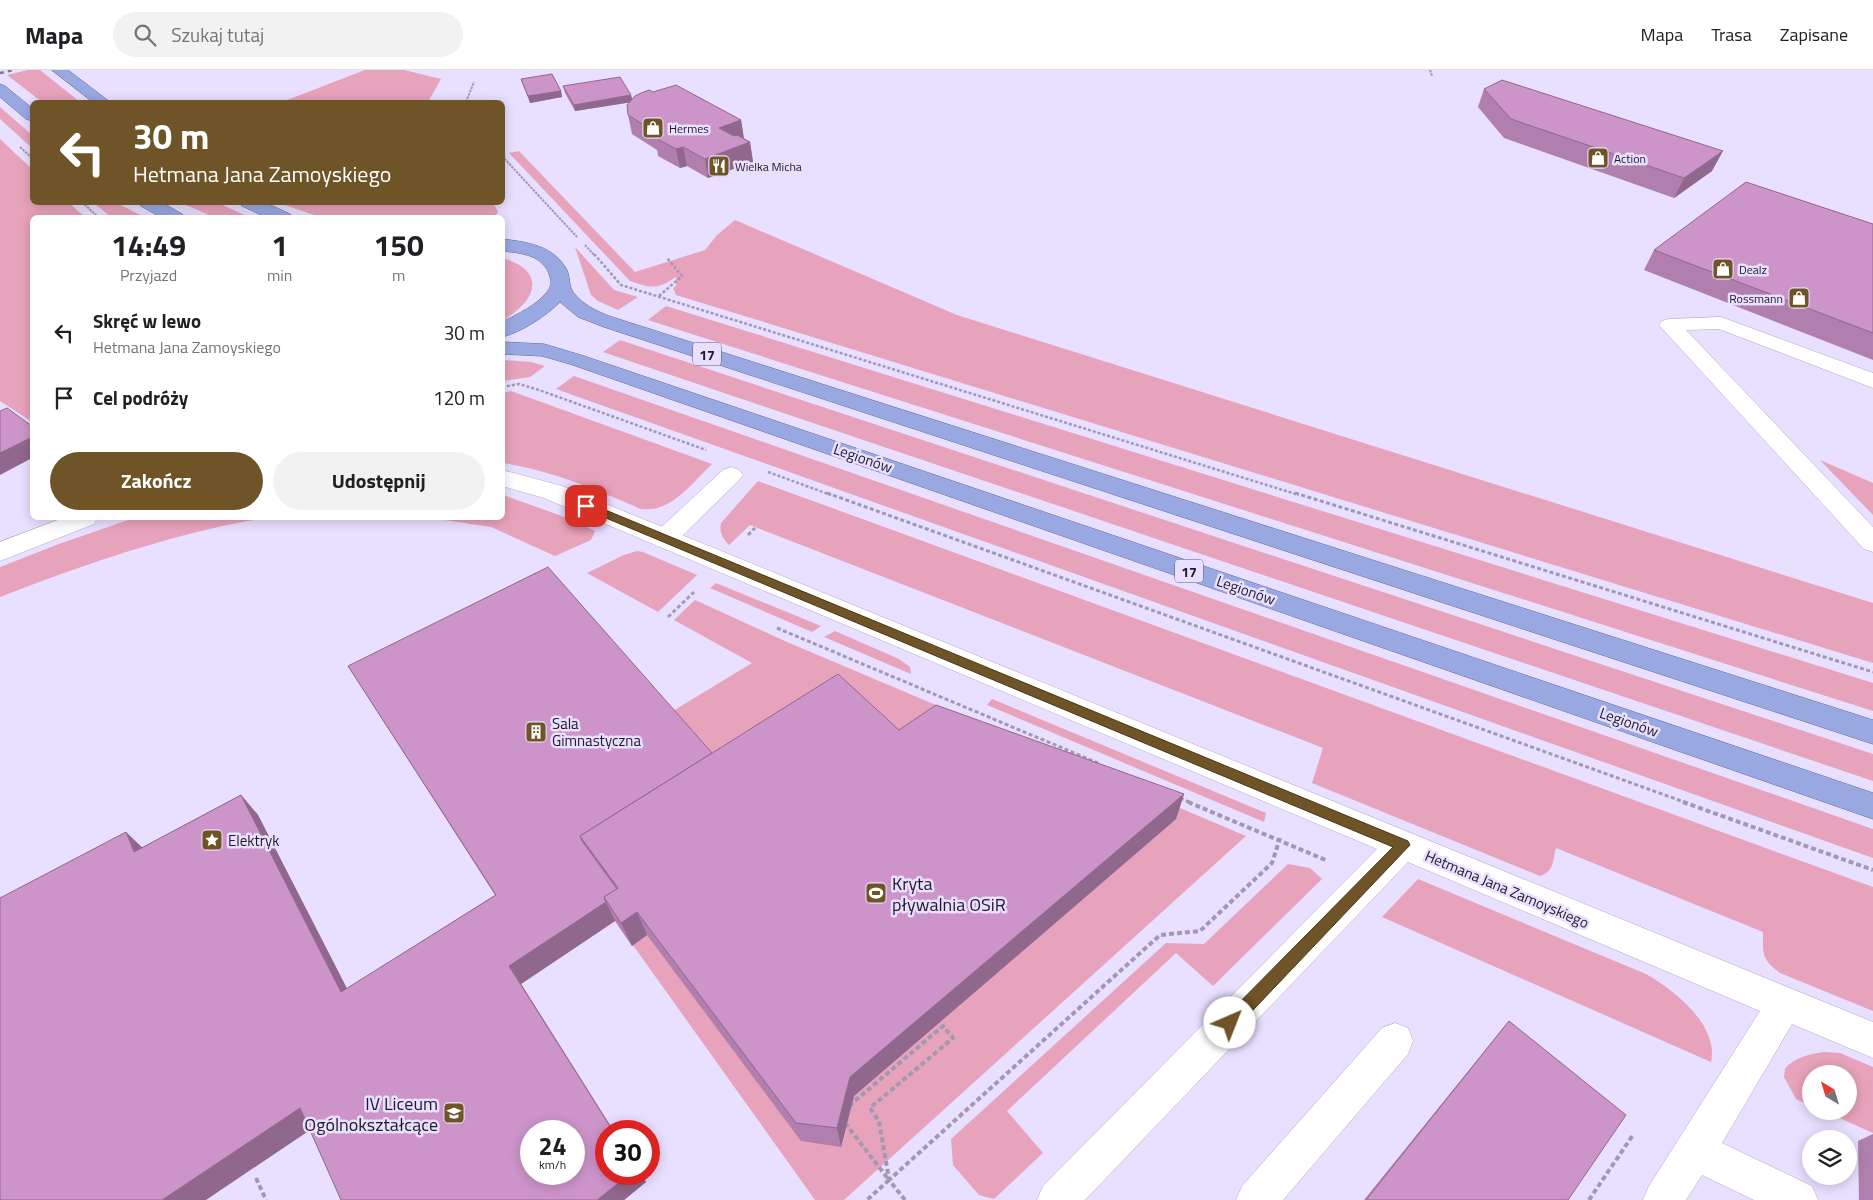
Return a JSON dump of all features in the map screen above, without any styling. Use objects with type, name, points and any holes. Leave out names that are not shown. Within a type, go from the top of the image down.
[{"type":"highway","points":[[59,70],[99,100]]},
{"type":"highway","points":[[0,88],[30,114]]},
{"type":"highway","points":[[152,205],[171,215]]},
{"type":"highway","points":[[255,205],[277,215]]},
{"type":"highway","name":"17","points":[[505,246],[532,250],[546,257],[556,267],[560,279],[560,287],[566,299],[578,309],[591,316],[1873,732]]},
{"type":"highway","points":[[505,329],[540,308],[551,299],[560,287]]},
{"type":"highway","name":"Legionów","points":[[505,348],[544,350],[577,360],[1873,806]]},
{"type":"street","points":[[1873,380],[1721,323],[1669,325],[1873,543]]},
{"type":"street","points":[[664,539],[731,475]]},
{"type":"street","name":"Hetmana Jana Zamoyskiego","points":[[505,479],[553,492],[1873,1040]]},
{"type":"street","points":[[0,552],[80,520]]},
{"type":"street","points":[[1057,1200],[1403,845]]},
{"type":"street","points":[[1663,1200],[1784,1004]]},
{"type":"street","points":[[1256,1200],[1395,1040]]},
{"type":"street","points":[[1695,1151],[1798,1200]]},
{"type":"path","points":[[1430,70],[1432,76]]},
{"type":"path","points":[[467,100],[474,82]]},
{"type":"path","points":[[505,159],[621,285],[1873,672]]},
{"type":"path","points":[[85,205],[96,215]]},
{"type":"path","points":[[658,296],[682,276],[667,258]]},
{"type":"path","points":[[505,386],[519,384],[533,388],[708,450]]},
{"type":"path","points":[[762,470],[1873,870]]},
{"type":"path","points":[[668,617],[694,592]]},
{"type":"path","points":[[867,1200],[1160,935],[1200,931],[1272,863],[1282,833]]},
{"type":"path","points":[[1280,840],[1370,879]]},
{"type":"path","points":[[846,1109],[943,1026],[953,1038],[870,1108],[879,1121],[889,1180]]},
{"type":"path","points":[[839,1115],[905,1200]]},
{"type":"path","points":[[1589,1200],[1633,1135]]},
{"type":"path","points":[[256,1178],[266,1200]]},
{"type":"shaded area","points":[[28,70],[40,70],[78,100],[39,100],[7,75]]},
{"type":"shaded area","points":[[365,70],[404,70],[441,79],[429,100],[287,100]]},
{"type":"shaded area","points":[[0,107],[30,133],[30,146],[0,119]]},
{"type":"shaded area","points":[[0,139],[30,167],[30,205],[71,205],[83,215],[30,215],[30,421],[0,401]]},
{"type":"shaded area","points":[[519,151],[635,272],[705,250],[717,235],[735,220],[957,315],[1873,603],[1873,663],[676,295],[673,288],[676,286],[676,277],[654,287],[630,281],[509,153]]},
{"type":"shaded area","points":[[96,205],[121,205],[140,215],[109,215]]},
{"type":"shaded area","points":[[186,205],[222,205],[245,215],[209,215]]},
{"type":"shaded area","points":[[285,205],[494,205],[498,212],[496,215],[314,215]]},
{"type":"shaded area","points":[[575,247],[614,290],[638,297],[618,310],[598,301],[591,295]]},
{"type":"shaded area","points":[[505,259],[517,264],[531,278],[532,287],[530,295],[515,312],[505,319]]},
{"type":"shaded area","points":[[666,306],[1873,683],[1873,711],[648,320]]},
{"type":"shaded area","points":[[620,340],[1873,754],[1873,781],[603,352]]},
{"type":"shaded area","points":[[505,360],[531,362],[545,366],[530,377],[505,381]]},
{"type":"shaded area","points":[[574,376],[1873,829],[1873,858],[556,389]]},
{"type":"shaded area","points":[[511,391],[712,464],[689,488],[671,502],[652,509],[641,509],[556,476],[505,463],[505,392]]},
{"type":"shaded area","points":[[1820,460],[1873,483],[1873,515]]},
{"type":"shaded area","points":[[758,481],[1873,887],[1873,1011],[1780,973],[1769,964],[1764,956],[1763,932],[1556,848],[1551,868],[1540,876],[1312,783],[1323,748],[750,525],[729,545],[722,535],[721,523]]},
{"type":"shaded area","points":[[505,496],[559,515],[595,531],[591,540],[555,556],[491,527],[444,520],[505,520]]},
{"type":"shaded area","points":[[128,520],[254,520],[197,532],[130,551],[0,597],[0,567]]},
{"type":"shaded area","points":[[637,551],[697,575],[658,612],[587,573],[624,555]]},
{"type":"shaded area","points":[[716,583],[821,626],[812,632],[710,588]]},
{"type":"shaded area","points":[[695,600],[787,642],[1246,836],[844,1200],[815,1200],[615,920],[668,714],[752,663],[674,620]]},
{"type":"shaded area","points":[[835,631],[899,659],[910,667],[911,674],[824,637]]},
{"type":"shaded area","points":[[992,699],[1266,813],[1264,822],[987,705]]},
{"type":"shaded area","points":[[1288,864],[1310,868],[1322,879],[1213,986],[1176,953],[1007,1111],[1043,1153],[994,1199],[979,1195],[953,1165],[951,1139],[1166,943],[1204,944]]},
{"type":"shaded area","points":[[1418,879],[1646,974],[1681,999],[1701,1022],[1712,1048],[1711,1062],[1382,917]]},
{"type":"shaded area","points":[[1815,1053],[1840,1053],[1873,1067],[1873,1133],[1844,1120],[1858,1120],[1858,1065],[1802,1065],[1802,1102],[1796,1099],[1784,1077],[1785,1069],[1793,1061]]},
{"type":"building","points":[[552,74],[561,91],[528,96],[521,79]]},
{"type":"building","points":[[620,77],[631,95],[574,105],[563,86]]},
{"type":"building","points":[[1502,80],[1723,151],[1684,178],[1511,119],[1484,89]]},
{"type":"building","points":[[676,85],[741,120],[719,128],[750,142],[705,159],[683,147],[676,149],[654,137],[660,135],[628,115],[627,105],[635,96],[649,90],[653,92]]},
{"type":"building","points":[[1746,182],[1873,224],[1873,333],[1654,250]]},
{"type":"building","points":[[7,408],[30,425],[30,438],[0,453],[0,411]]},
{"type":"building","points":[[548,567],[712,753],[580,836],[617,889],[604,897],[606,902],[509,966],[606,1120],[595,1120],[595,1185],[616,1185],[597,1200],[341,1200],[300,1108],[162,1200],[0,1200],[0,898],[126,832],[134,852],[241,795],[341,992],[496,895],[348,666]]},
{"type":"building","points":[[838,674],[899,730],[936,705],[1184,794],[850,1077],[837,1128],[796,1123],[637,912],[621,923],[604,897],[618,888],[580,836]]},
{"type":"building","points":[[1509,1021],[1626,1115],[1568,1200],[1366,1200]]},
{"type":"railway","points":[[0,73],[14,70]]},
{"type":"place","name":"Hermes","points":[[653,128]]},
{"type":"place","name":"Action","points":[[1598,158]]},
{"type":"place","name":"Wielka Micha","points":[[719,166]]},
{"type":"place","name":"Dealz","points":[[1723,269]]},
{"type":"place","name":"Rossmann","points":[[1799,298]]},
{"type":"place","name":"Sala Gimnastyczna","points":[[536,732]]},
{"type":"place","name":"Elektryk","points":[[212,840]]},
{"type":"place","name":"Kryta pływalnia OSiR","points":[[876,893]]},
{"type":"place","name":"IV Liceum Ogólnokształcące","points":[[454,1113]]},
{"type":"route","points":[[586,506],[1403,845],[1230,1023]]}]
